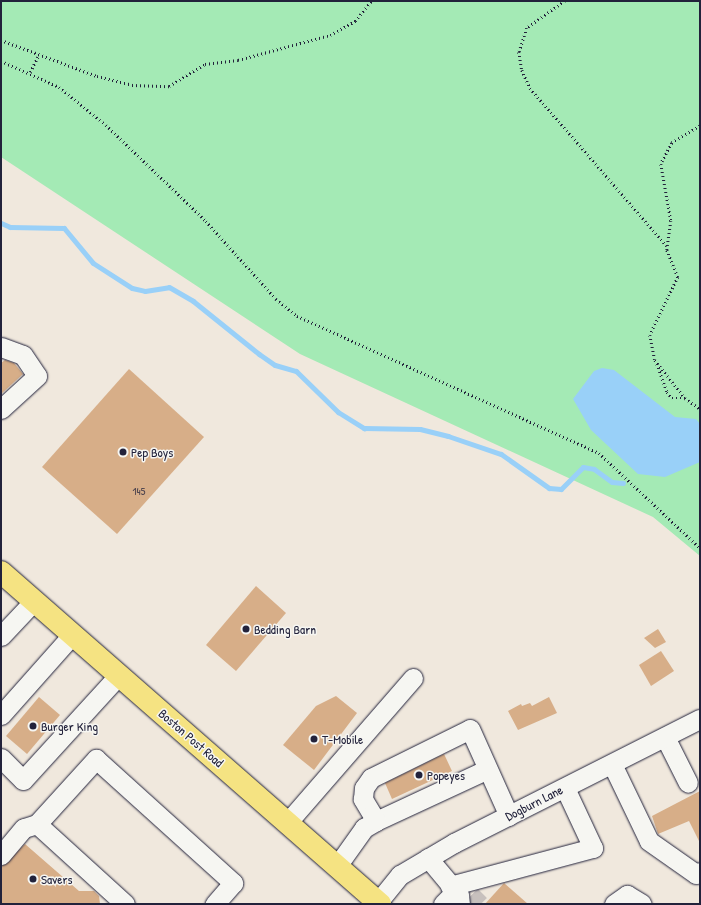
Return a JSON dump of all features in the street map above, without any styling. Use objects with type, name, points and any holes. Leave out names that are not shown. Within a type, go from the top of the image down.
[{"type":"main road","name":"Boston Post Road","points":[[1,572],[379,903]]},
{"type":"street","points":[[1,347],[23,355],[38,376],[1,409]]},
{"type":"street","points":[[1,636],[34,601]]},
{"type":"street","points":[[1,715],[72,635]]},
{"type":"street","points":[[1,758],[23,780],[119,675]]},
{"type":"street","points":[[287,823],[413,678]]},
{"type":"street","name":"Dogburn Lane","points":[[379,903],[400,875],[428,858],[700,719]]},
{"type":"street","points":[[376,821],[363,799],[364,788],[371,778],[470,729],[509,816]]},
{"type":"street","points":[[665,737],[688,783]]},
{"type":"street","points":[[1,855],[24,828],[37,824],[96,759],[233,883],[216,904]]},
{"type":"street","points":[[612,764],[649,841],[696,874],[700,872]]},
{"type":"street","points":[[337,866],[364,828],[488,769]]},
{"type":"street","points":[[428,858],[456,896],[593,848],[565,788]]},
{"type":"street","points":[[37,824],[121,902]]},
{"type":"street","points":[[614,904],[627,895],[642,904]]},
{"type":"path","points":[[1,40],[38,56],[132,85],[169,86],[206,64],[238,60],[330,35],[355,21],[371,1]]},
{"type":"path","points":[[565,1],[527,28],[519,52],[522,70],[530,88],[667,246],[678,277],[652,325],[650,334],[655,360],[667,392],[672,398],[685,398]]},
{"type":"path","points":[[30,72],[38,56]]},
{"type":"path","points":[[1,61],[30,72],[59,87],[123,139],[206,221],[276,299],[298,316],[599,453],[700,548]]},
{"type":"path","points":[[667,246],[671,221],[661,164],[672,144],[700,126]]},
{"type":"path","points":[[655,360],[685,398],[700,409]]},
{"type":"green space","points":[[1,1],[700,1],[700,556],[653,517],[300,354],[1,157]]},
{"type":"water","points":[[602,368],[614,370],[675,417],[696,419],[700,424],[700,462],[665,477],[638,474],[591,430],[573,399],[594,371]]},
{"type":"building","points":[[5,360],[14,363],[23,374],[1,394],[1,363]]},
{"type":"building","name":"Pep Boys","points":[[129,369],[204,437],[117,534],[42,467]]},
{"type":"building","name":"Bedding Barn","points":[[256,586],[286,613],[236,671],[206,645]]},
{"type":"building","points":[[658,629],[666,642],[655,648],[644,638]]},
{"type":"building","points":[[661,651],[674,671],[651,686],[639,665]]},
{"type":"building","name":"T-Mobile","points":[[336,696],[357,713],[314,770],[283,745],[316,706]]},
{"type":"building","name":"Burger King","points":[[39,697],[60,715],[27,754],[6,736]]},
{"type":"building","points":[[549,697],[557,713],[518,730],[508,711],[521,704],[522,706],[530,703],[532,706]]},
{"type":"building","name":"Popeyes","points":[[444,754],[452,771],[392,799],[385,783]]},
{"type":"building","points":[[700,791],[700,843],[689,821],[658,834],[652,816]]},
{"type":"building","name":"Savers","points":[[25,844],[79,891],[94,891],[99,896],[100,904],[1,904],[1,867]]},
{"type":"building","points":[[504,883],[528,904],[485,904]]},
{"type":"waterway","points":[[1,223],[10,227],[64,228],[93,263],[132,288],[145,291],[169,287],[193,301],[275,365],[296,371],[338,412],[364,428],[420,429],[448,436],[501,454],[549,488],[561,489],[583,467],[594,469],[612,482],[623,483]]},
{"type":"tunnel","points":[[471,895],[480,904]]},
{"type":"place","name":"Pep Boys","points":[[123,452]]},
{"type":"place","name":"Bedding Barn","points":[[246,629]]},
{"type":"place","name":"Burger King","points":[[33,726]]},
{"type":"place","name":"T-Mobile","points":[[314,739]]},
{"type":"place","name":"Popeyes","points":[[419,775]]},
{"type":"place","name":"Savers","points":[[33,879]]}]
